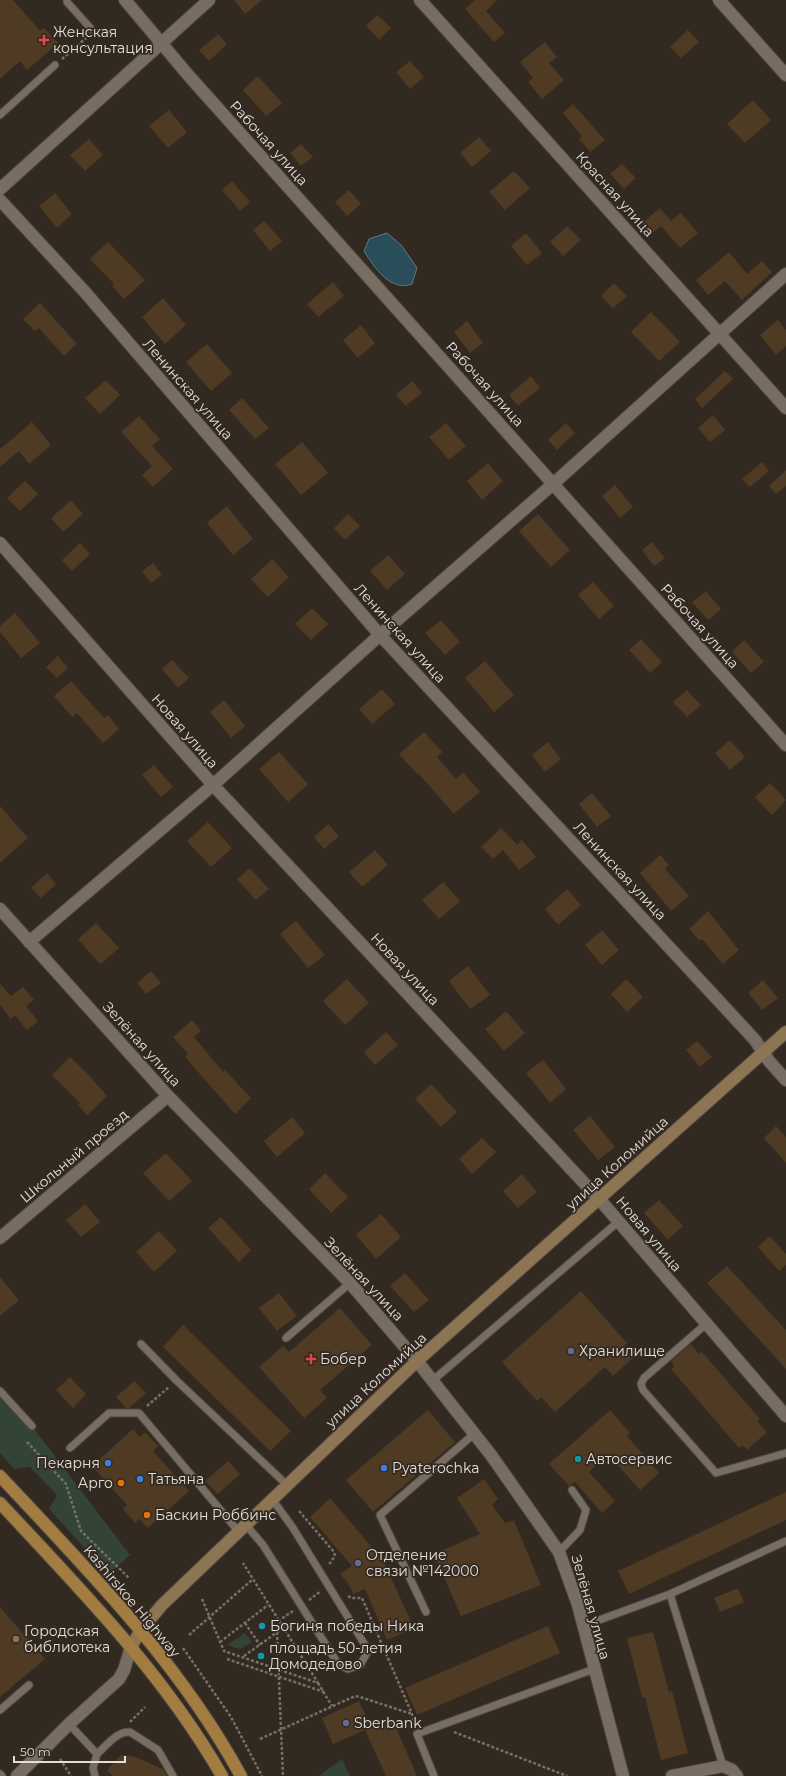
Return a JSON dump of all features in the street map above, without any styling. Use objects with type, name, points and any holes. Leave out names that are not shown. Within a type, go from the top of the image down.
[{"type":"main road","name":"улица Коломийца","points":[[131,1647],[141,1630],[162,1605],[418,1361],[600,1200],[786,1032]]},
{"type":"main road","name":"Kashirskoe Highway","points":[[0,1476],[111,1594],[141,1630],[195,1703],[241,1776]]},
{"type":"main road","points":[[0,1503],[97,1607],[131,1647],[182,1716],[222,1776]]},
{"type":"street","name":"Рабочая улица","points":[[125,0],[162,42],[189,76],[786,745]]},
{"type":"street","points":[[0,189],[209,0]]},
{"type":"street","name":"Красная улица","points":[[420,0],[786,408]]},
{"type":"street","points":[[719,0],[786,75]]},
{"type":"street","name":"Ленинская улица","points":[[0,200],[84,291],[380,635],[755,1040],[786,1080]]},
{"type":"street","points":[[29,942],[213,785],[380,635],[553,484],[786,274]]},
{"type":"street","name":"Новая улица","points":[[0,543],[213,785],[600,1200],[786,1416]]},
{"type":"street","name":"Зелёная улица","points":[[0,909],[168,1096],[350,1283],[418,1361],[432,1381],[491,1455],[559,1552],[578,1605],[623,1776]]},
{"type":"street","name":"Школьный проезд","points":[[0,1238],[168,1096]]},
{"type":"street","name":"улица Коломийца","points":[[17,1776],[119,1679],[131,1647]]},
{"type":"street","points":[[672,1776],[723,1766],[732,1770],[737,1776]]},
{"type":"lane","points":[[67,0],[67,2],[93,31]]},
{"type":"lane","points":[[0,115],[55,65]]},
{"type":"lane","points":[[432,1381],[618,1222]]},
{"type":"lane","points":[[286,1338],[350,1283]]},
{"type":"lane","points":[[706,1324],[644,1378],[641,1384],[643,1390],[716,1473],[786,1453]]},
{"type":"lane","points":[[142,1344],[177,1381],[287,1485]]},
{"type":"lane","points":[[0,1391],[32,1426]]},
{"type":"lane","points":[[70,1448],[109,1413],[139,1413],[242,1528],[263,1545],[338,1664],[348,1669],[360,1665],[367,1653],[365,1645],[293,1528],[272,1499]]},
{"type":"lane","points":[[426,1612],[380,1515],[474,1434]]},
{"type":"lane","points":[[559,1552],[580,1530],[586,1510],[572,1490]]},
{"type":"lane","points":[[583,1626],[670,1594],[786,1541]]},
{"type":"lane","points":[[670,1594],[723,1766]]},
{"type":"lane","points":[[434,1776],[417,1734],[594,1670]]},
{"type":"lane","points":[[0,1710],[29,1685]]},
{"type":"lane","points":[[70,1724],[97,1754]]},
{"type":"lane","points":[[95,1776],[93,1768],[97,1754],[118,1736],[126,1732],[138,1735],[158,1750],[173,1776]]},
{"type":"path","points":[[55,65],[93,31]]},
{"type":"path","points":[[139,1413],[177,1381]]},
{"type":"path","points":[[27,1442],[66,1484],[81,1531],[129,1578]]},
{"type":"path","points":[[299,1511],[334,1552],[335,1556],[330,1563],[330,1567]]},
{"type":"path","points":[[243,1563],[332,1706]]},
{"type":"path","points":[[189,1635],[253,1579]]},
{"type":"path","points":[[345,1590],[351,1598],[362,1598],[412,1714],[417,1734]]},
{"type":"path","points":[[202,1599],[224,1651],[278,1668],[318,1683]]},
{"type":"path","points":[[220,1642],[268,1605]]},
{"type":"path","points":[[245,1623],[260,1644]]},
{"type":"path","points":[[244,1657],[283,1628]]},
{"type":"path","points":[[277,1632],[283,1776]]},
{"type":"path","points":[[183,1648],[232,1717],[262,1776]]},
{"type":"path","points":[[227,1659],[324,1692]]},
{"type":"path","points":[[260,1739],[332,1706],[358,1696],[412,1714]]},
{"type":"path","points":[[126,1732],[131,1720],[145,1707]]},
{"type":"path","points":[[439,1726],[567,1776]]},
{"type":"path","points":[[60,1759],[71,1776]]},
{"type":"green space","points":[[0,1395],[32,1426],[130,1555],[108,1574],[49,1509],[57,1495],[30,1467],[14,1469],[0,1453]]},
{"type":"green space","points":[[245,1633],[252,1642],[240,1649],[227,1645]]},
{"type":"green space","points":[[342,1759],[350,1776],[319,1776]]},
{"type":"water","points":[[387,233],[402,246],[417,268],[412,284],[404,286],[390,281],[378,271],[364,251],[369,239]]},
{"type":"building","points":[[0,0],[13,0],[40,31],[44,28],[58,43],[27,70],[20,61],[0,79]]},
{"type":"building","points":[[234,0],[262,0],[245,14]]},
{"type":"building","points":[[475,0],[497,0],[486,11],[505,33],[494,42],[465,9]]},
{"type":"building","points":[[377,15],[391,28],[379,40],[366,26]]},
{"type":"building","points":[[688,30],[699,42],[681,58],[670,47]]},
{"type":"building","points":[[218,34],[227,44],[209,61],[199,50]]},
{"type":"building","points":[[545,42],[557,57],[549,63],[564,80],[542,99],[528,82],[533,78],[520,62]]},
{"type":"building","points":[[410,61],[424,77],[410,89],[396,72]]},
{"type":"building","points":[[258,76],[282,103],[266,116],[243,90]]},
{"type":"building","points":[[753,100],[771,120],[745,143],[727,124]]},
{"type":"building","points":[[573,104],[605,140],[590,152],[579,139],[582,136],[563,113]]},
{"type":"building","points":[[169,110],[187,132],[168,148],[149,126]]},
{"type":"building","points":[[479,137],[491,151],[472,167],[460,153]]},
{"type":"building","points":[[89,139],[103,155],[85,171],[70,155]]},
{"type":"building","points":[[301,144],[313,157],[301,166],[290,153]]},
{"type":"building","points":[[622,164],[636,178],[624,189],[610,174]]},
{"type":"building","points":[[514,171],[530,188],[505,210],[489,192]]},
{"type":"building","points":[[232,181],[250,202],[240,211],[222,190]]},
{"type":"building","points":[[349,190],[361,204],[347,216],[335,202]]},
{"type":"building","points":[[55,193],[72,214],[57,228],[39,206]]},
{"type":"building","points":[[660,208],[671,221],[681,213],[698,233],[680,248],[661,226],[651,234],[642,223]]},
{"type":"building","points":[[264,221],[282,241],[270,251],[253,230]]},
{"type":"building","points":[[567,226],[581,240],[563,256],[550,242]]},
{"type":"building","points":[[526,233],[542,253],[527,265],[511,246]]},
{"type":"building","points":[[108,242],[145,280],[124,299],[112,286],[114,284],[90,259]]},
{"type":"building","points":[[729,252],[747,274],[762,261],[772,272],[742,300],[725,281],[708,295],[696,280]]},
{"type":"building","points":[[333,282],[344,296],[318,317],[307,304]]},
{"type":"building","points":[[614,283],[627,296],[613,308],[601,296]]},
{"type":"building","points":[[163,298],[186,325],[165,344],[142,317]]},
{"type":"building","points":[[40,303],[77,344],[64,356],[39,328],[35,331],[23,319]]},
{"type":"building","points":[[651,312],[680,342],[659,361],[631,332]]},
{"type":"building","points":[[778,320],[786,330],[786,346],[776,355],[760,335]]},
{"type":"building","points":[[467,321],[483,343],[470,353],[454,332]]},
{"type":"building","points":[[361,325],[375,343],[358,358],[343,340]]},
{"type":"building","points":[[207,344],[232,373],[211,391],[186,362]]},
{"type":"building","points":[[725,371],[733,379],[702,408],[695,399]]},
{"type":"building","points":[[531,376],[540,388],[518,406],[509,395]]},
{"type":"building","points":[[106,380],[120,395],[100,414],[85,398]]},
{"type":"building","points":[[412,381],[422,393],[406,406],[396,395]]},
{"type":"building","points":[[242,398],[269,428],[255,439],[229,410]]},
{"type":"building","points":[[713,415],[725,430],[710,442],[698,428]]},
{"type":"building","points":[[139,416],[160,439],[152,446],[173,469],[153,487],[142,475],[152,466],[121,432]]},
{"type":"building","points":[[32,422],[51,445],[29,464],[19,451],[0,467],[0,449]]},
{"type":"building","points":[[446,423],[466,446],[449,460],[429,437]]},
{"type":"building","points":[[566,423],[575,433],[557,450],[548,440]]},
{"type":"building","points":[[302,442],[328,473],[301,495],[275,464]]},
{"type":"building","points":[[762,462],[769,471],[750,487],[742,479]]},
{"type":"building","points":[[488,463],[503,481],[482,500],[467,481]]},
{"type":"building","points":[[786,470],[786,486],[776,494],[769,486]]},
{"type":"building","points":[[25,481],[38,494],[20,511],[7,498]]},
{"type":"building","points":[[615,485],[633,507],[620,518],[602,496]]},
{"type":"building","points":[[71,500],[83,514],[63,532],[51,518]]},
{"type":"building","points":[[227,506],[253,539],[233,555],[207,523]]},
{"type":"building","points":[[348,514],[360,526],[345,540],[334,528]]},
{"type":"building","points":[[538,514],[570,550],[551,567],[519,531]]},
{"type":"building","points":[[652,542],[665,558],[654,566],[642,550]]},
{"type":"building","points":[[80,543],[90,554],[72,571],[62,560]]},
{"type":"building","points":[[388,555],[405,574],[387,590],[370,571]]},
{"type":"building","points":[[272,559],[289,577],[268,597],[251,579]]},
{"type":"building","points":[[153,563],[162,575],[151,583],[142,571]]},
{"type":"building","points":[[593,582],[614,606],[599,619],[578,595]]},
{"type":"building","points":[[706,591],[721,609],[708,620],[692,602]]},
{"type":"building","points":[[312,608],[328,624],[311,640],[295,624]]},
{"type":"building","points":[[15,613],[40,643],[21,658],[0,632],[0,626]]},
{"type":"building","points":[[441,620],[460,642],[445,655],[425,633]]},
{"type":"building","points":[[641,639],[662,662],[650,673],[629,650]]},
{"type":"building","points":[[744,640],[764,662],[751,673],[732,652]]},
{"type":"building","points":[[58,656],[68,668],[57,678],[46,667]]},
{"type":"building","points":[[172,660],[189,678],[178,688],[162,669]]},
{"type":"building","points":[[485,661],[514,695],[494,712],[465,678]]},
{"type":"building","points":[[71,681],[104,718],[108,715],[119,729],[103,743],[77,713],[72,717],[54,696]]},
{"type":"building","points":[[382,689],[395,704],[372,724],[359,709]]},
{"type":"building","points":[[687,690],[701,705],[687,717],[673,702]]},
{"type":"building","points":[[224,700],[245,726],[231,738],[210,712]]},
{"type":"building","points":[[424,732],[442,752],[437,757],[456,779],[463,772],[480,792],[454,814],[399,754]]},
{"type":"building","points":[[730,740],[745,757],[730,770],[715,753]]},
{"type":"building","points":[[548,742],[561,759],[545,772],[532,755]]},
{"type":"building","points":[[279,752],[308,784],[288,802],[259,769]]},
{"type":"building","points":[[154,765],[173,787],[161,797],[142,775]]},
{"type":"building","points":[[770,783],[786,800],[772,815],[755,797]]},
{"type":"building","points":[[592,793],[611,816],[597,827],[579,804]]},
{"type":"building","points":[[0,806],[28,838],[0,863]]},
{"type":"building","points":[[208,822],[232,848],[211,867],[187,841]]},
{"type":"building","points":[[328,824],[339,836],[324,849],[314,837]]},
{"type":"building","points":[[501,828],[517,845],[522,840],[536,857],[519,870],[503,850],[493,859],[481,847]]},
{"type":"building","points":[[375,850],[388,865],[362,887],[349,872]]},
{"type":"building","points":[[660,855],[669,865],[665,869],[689,896],[671,911],[640,873]]},
{"type":"building","points":[[250,868],[269,889],[256,900],[237,879]]},
{"type":"building","points":[[47,873],[56,884],[41,898],[31,888]]},
{"type":"building","points":[[443,882],[460,901],[439,919],[422,900]]},
{"type":"building","points":[[567,889],[581,905],[558,925],[545,909]]},
{"type":"building","points":[[708,911],[739,950],[723,964],[702,939],[700,941],[689,929]]},
{"type":"building","points":[[296,921],[325,955],[308,968],[280,934]]},
{"type":"building","points":[[96,923],[119,948],[100,964],[78,939]]},
{"type":"building","points":[[602,930],[619,950],[602,965],[585,945]]},
{"type":"building","points":[[468,966],[490,995],[470,1009],[449,981]]},
{"type":"building","points":[[151,971],[161,983],[146,994],[137,983]]},
{"type":"building","points":[[347,979],[369,1003],[345,1025],[323,1001]]},
{"type":"building","points":[[626,979],[643,997],[627,1012],[611,994]]},
{"type":"building","points":[[763,980],[778,998],[762,1010],[748,993]]},
{"type":"building","points":[[0,984],[11,996],[23,987],[34,1000],[26,1006],[38,1021],[27,1030],[15,1015],[11,1019],[0,1005]]},
{"type":"building","points":[[506,1011],[525,1033],[504,1051],[485,1029]]},
{"type":"building","points":[[192,1020],[201,1031],[194,1037],[223,1072],[225,1070],[251,1098],[235,1114],[185,1057],[188,1054],[173,1037]]},
{"type":"building","points":[[386,1032],[398,1045],[375,1065],[364,1052]]},
{"type":"building","points":[[697,1041],[712,1057],[700,1067],[686,1050]]},
{"type":"building","points":[[70,1057],[87,1073],[107,1096],[87,1115],[78,1105],[80,1103],[52,1075]]},
{"type":"building","points":[[543,1060],[566,1089],[550,1103],[526,1073]]},
{"type":"building","points":[[431,1084],[457,1112],[441,1127],[415,1099]]},
{"type":"building","points":[[590,1116],[615,1147],[598,1160],[573,1130]]},
{"type":"building","points":[[292,1117],[305,1133],[277,1157],[264,1141]]},
{"type":"building","points":[[776,1126],[786,1137],[786,1163],[764,1138]]},
{"type":"building","points":[[482,1138],[496,1152],[472,1174],[459,1159]]},
{"type":"building","points":[[166,1153],[192,1181],[169,1201],[143,1173]]},
{"type":"building","points":[[325,1173],[348,1197],[331,1213],[309,1189]]},
{"type":"building","points":[[522,1174],[537,1192],[518,1208],[503,1191]]},
{"type":"building","points":[[659,1200],[683,1226],[668,1240],[644,1213]]},
{"type":"building","points":[[85,1204],[100,1222],[81,1237],[66,1220]]},
{"type":"building","points":[[381,1214],[401,1237],[376,1259],[356,1235]]},
{"type":"building","points":[[221,1217],[251,1250],[239,1262],[208,1228]]},
{"type":"building","points":[[159,1231],[177,1251],[154,1272],[136,1252]]},
{"type":"building","points":[[770,1236],[786,1254],[786,1265],[779,1271],[758,1247]]},
{"type":"building","points":[[727,1266],[786,1330],[786,1369],[707,1283]]},
{"type":"building","points":[[405,1273],[429,1300],[414,1312],[390,1286]]},
{"type":"building","points":[[0,1277],[19,1300],[0,1316]]},
{"type":"building","name":"Хранилище","points":[[581,1291],[627,1343],[624,1346],[634,1357],[613,1376],[605,1367],[555,1412],[541,1397],[537,1401],[502,1362]]},
{"type":"building","points":[[279,1293],[297,1316],[277,1331],[259,1308]]},
{"type":"building","name":"Бобер","points":[[340,1308],[372,1345],[320,1390],[327,1398],[304,1418],[259,1367],[283,1346],[289,1352]]},
{"type":"building","points":[[183,1325],[291,1431],[270,1451],[163,1347]]},
{"type":"building","points":[[691,1344],[699,1354],[702,1352],[760,1419],[757,1421],[767,1432],[747,1450],[743,1445],[739,1448],[671,1369],[674,1366],[671,1361]]},
{"type":"building","points":[[70,1377],[86,1394],[73,1408],[56,1390]]},
{"type":"building","points":[[134,1381],[146,1393],[129,1408],[126,1408],[116,1397]]},
{"type":"building","points":[[428,1410],[455,1442],[373,1512],[346,1480]]},
{"type":"building","name":"Автосервис","points":[[610,1410],[630,1433],[627,1436],[659,1473],[640,1490],[608,1454],[589,1472],[615,1501],[602,1513],[575,1482],[569,1486],[549,1464]]},
{"type":"building","name":"Татьяна","points":[[133,1429],[140,1437],[145,1432],[158,1446],[153,1451],[189,1491],[148,1528],[139,1519],[135,1523],[123,1509],[127,1505],[92,1466]]},
{"type":"building","points":[[228,1461],[240,1474],[218,1494],[205,1481]]},
{"type":"building","points":[[484,1479],[498,1499],[492,1505],[505,1523],[514,1521],[541,1585],[461,1616],[434,1554],[480,1534],[457,1498]]},
{"type":"building","points":[[786,1492],[786,1520],[629,1594],[618,1571]]},
{"type":"building","points":[[330,1498],[383,1560],[414,1628],[387,1640],[365,1589],[353,1594],[348,1583],[340,1574],[352,1566],[310,1517]]},
{"type":"building","points":[[738,1588],[744,1602],[720,1612],[714,1598]]},
{"type":"building","points":[[0,1607],[45,1659],[0,1697]]},
{"type":"building","points":[[548,1626],[560,1653],[417,1715],[405,1688]]},
{"type":"building","points":[[653,1632],[669,1692],[672,1691],[688,1753],[661,1760],[645,1697],[642,1697],[627,1638]]},
{"type":"building","points":[[359,1701],[371,1727],[392,1718],[417,1776],[386,1776],[365,1730],[333,1744],[322,1718]]},
{"type":"building","points":[[121,1755],[132,1756],[143,1760],[164,1770],[167,1776],[113,1776],[107,1770]]},
{"type":"place","name":"Женская консультация","points":[[44,40]]},
{"type":"place","name":"Хранилище","points":[[571,1351]]},
{"type":"place","name":"Бобер","points":[[311,1359]]},
{"type":"place","name":"Автосервис","points":[[578,1459]]},
{"type":"place","name":"Пекарня","points":[[108,1463]]},
{"type":"place","name":"Pyaterochka","points":[[384,1468]]},
{"type":"place","name":"Татьяна","points":[[140,1479]]},
{"type":"place","name":"Арго","points":[[121,1483]]},
{"type":"place","name":"Баскин Роббинс","points":[[147,1515]]},
{"type":"place","name":"Отделение связи №142000","points":[[358,1563]]},
{"type":"place","name":"Богиня победы Ника","points":[[262,1626]]},
{"type":"place","name":"Городская библиотека","points":[[16,1639]]},
{"type":"place","name":"площадь 50-летия Домодедово","points":[[261,1656]]},
{"type":"place","name":"Sberbank","points":[[346,1723]]}]
